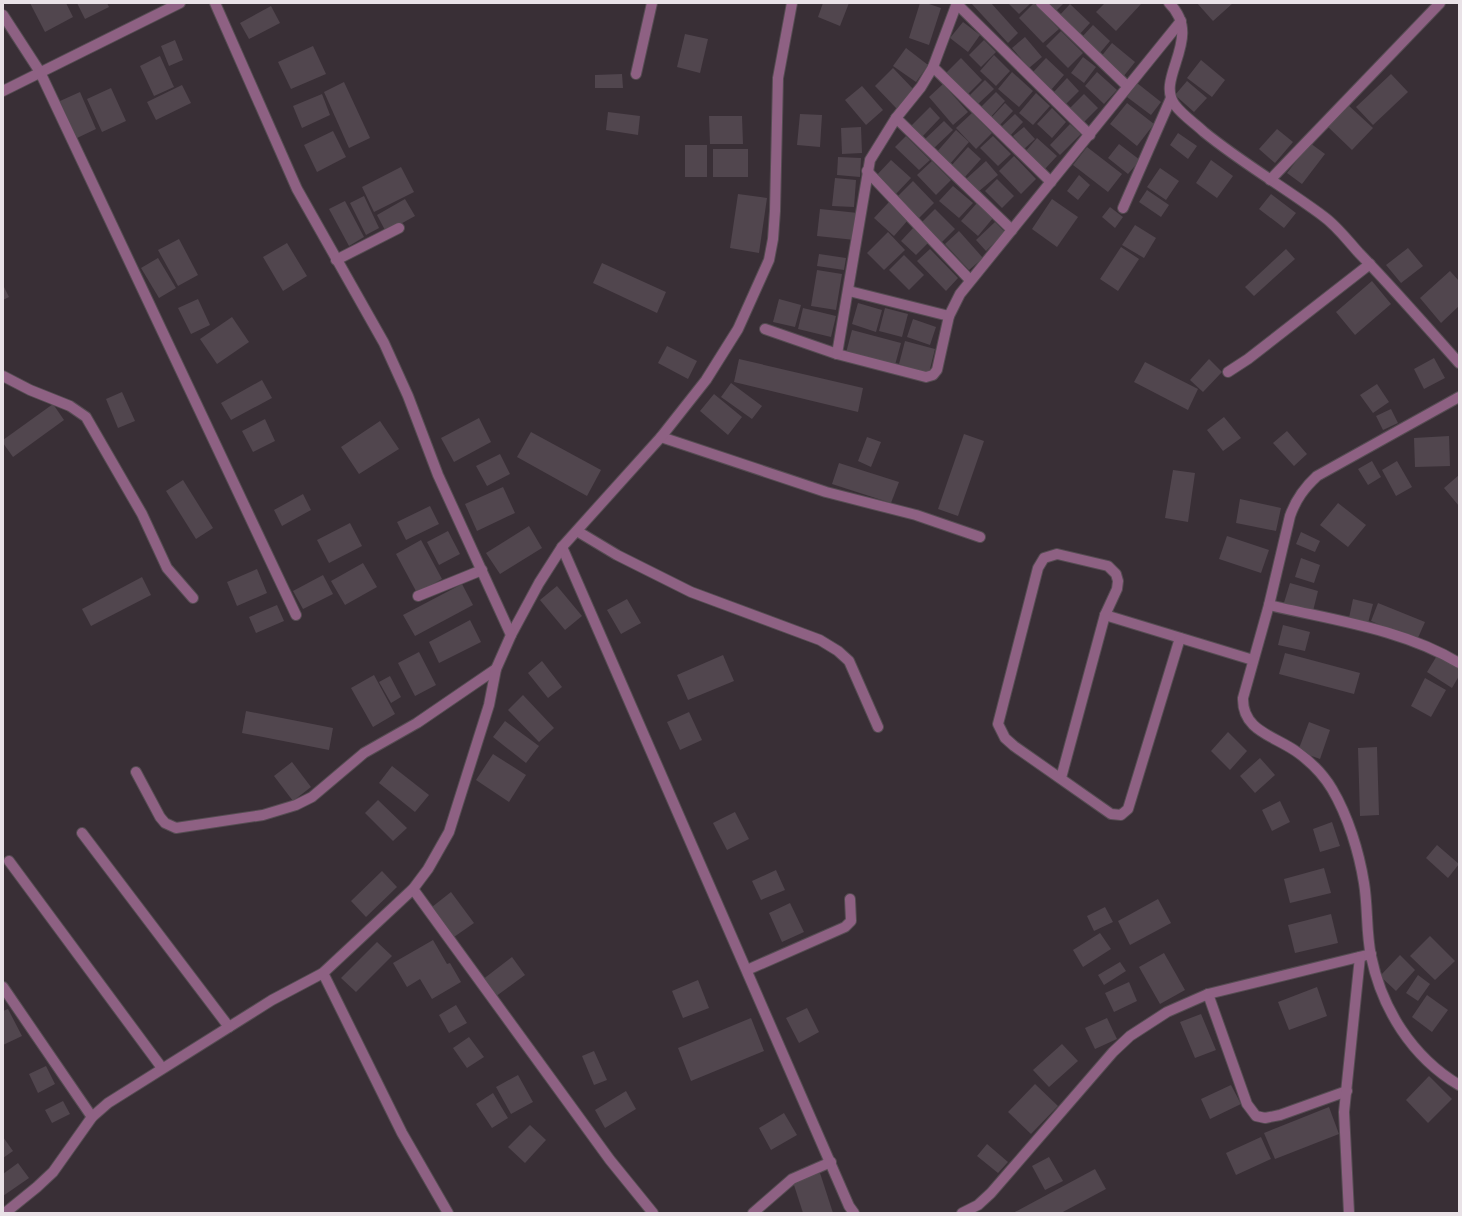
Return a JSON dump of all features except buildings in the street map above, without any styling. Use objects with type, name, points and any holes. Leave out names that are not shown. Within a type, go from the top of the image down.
[{"type":"street","points":[[3,91],[180,3]]},
{"type":"street","points":[[216,3],[297,189],[384,343],[438,475],[511,635]]},
{"type":"street","points":[[636,74],[652,3]]},
{"type":"street","points":[[5,1213],[38,1187],[53,1172],[92,1117],[120,1094],[229,1027],[323,972],[413,889],[428,869],[449,832],[489,705],[496,669],[511,635],[538,583],[562,547],[661,437],[706,380],[738,329],[769,260],[773,239],[775,211],[778,78],[792,3]]},
{"type":"street","points":[[1041,3],[1127,86]]},
{"type":"street","points":[[1123,208],[1171,98],[1170,84],[1182,42],[1183,30],[1181,21],[1169,3]]},
{"type":"street","points":[[1270,180],[1440,3]]},
{"type":"street","points":[[837,354],[849,291],[867,171],[870,160],[896,118],[921,88],[933,67],[957,4],[1090,135]]},
{"type":"street","points":[[3,15],[40,72],[296,615]]},
{"type":"street","points":[[765,329],[837,354],[926,377],[933,375],[937,370],[949,316],[955,303],[970,280],[1052,182],[1127,86],[1181,21]]},
{"type":"street","points":[[933,67],[1052,182]]},
{"type":"street","points":[[1171,98],[1181,112],[1221,146],[1325,217],[1370,264],[1459,363]]},
{"type":"street","points":[[896,118],[1012,230]]},
{"type":"street","points":[[867,171],[970,280]]},
{"type":"street","points":[[336,260],[399,228]]},
{"type":"street","points":[[1228,372],[1248,359],[1370,264]]},
{"type":"street","points":[[849,291],[949,316]]},
{"type":"street","points":[[3,376],[30,390],[70,406],[86,417],[142,514],[167,568],[193,598]]},
{"type":"street","points":[[1457,403],[1317,476],[1303,489],[1290,516],[1269,605],[1243,698],[1243,707],[1248,720],[1259,730],[1296,751],[1309,761],[1322,774],[1332,789],[1347,819],[1364,883],[1371,954],[1383,995],[1398,1027],[1419,1054],[1459,1085]]},
{"type":"street","points":[[661,437],[826,492],[916,515],[980,536]]},
{"type":"street","points":[[577,531],[617,555],[691,592],[820,640],[838,651],[849,661],[878,727]]},
{"type":"street","points":[[562,547],[746,970],[854,1213]]},
{"type":"street","points":[[1061,778],[1105,616],[1117,589],[1118,581],[1113,569],[1098,563],[1057,554],[1044,558],[1038,568],[998,724],[1005,738],[1014,746],[1111,814],[1121,815],[1126,813],[1180,638]]},
{"type":"street","points":[[418,596],[482,570]]},
{"type":"street","points":[[1269,605],[1409,639],[1438,650],[1459,663]]},
{"type":"street","points":[[1105,616],[1253,660]]},
{"type":"street","points":[[136,772],[160,817],[165,823],[176,828],[263,815],[289,807],[312,797],[364,753],[416,722],[496,669]]},
{"type":"street","points":[[82,833],[229,1027]]},
{"type":"street","points":[[9,861],[162,1068]]},
{"type":"street","points":[[413,889],[610,1160],[654,1213]]},
{"type":"street","points":[[746,970],[849,924],[852,916],[850,899]]},
{"type":"street","points":[[962,1213],[978,1205],[991,1193],[1089,1081],[1101,1065],[1130,1036],[1167,1012],[1208,994],[1371,954]]},
{"type":"street","points":[[1350,1213],[1344,1112],[1360,957]]},
{"type":"street","points":[[323,972],[402,1133],[448,1213]]},
{"type":"street","points":[[3,987],[92,1117]]},
{"type":"street","points":[[1208,994],[1247,1104],[1256,1116],[1265,1118],[1280,1115],[1347,1091]]},
{"type":"street","points":[[753,1213],[792,1179],[831,1162]]}]
